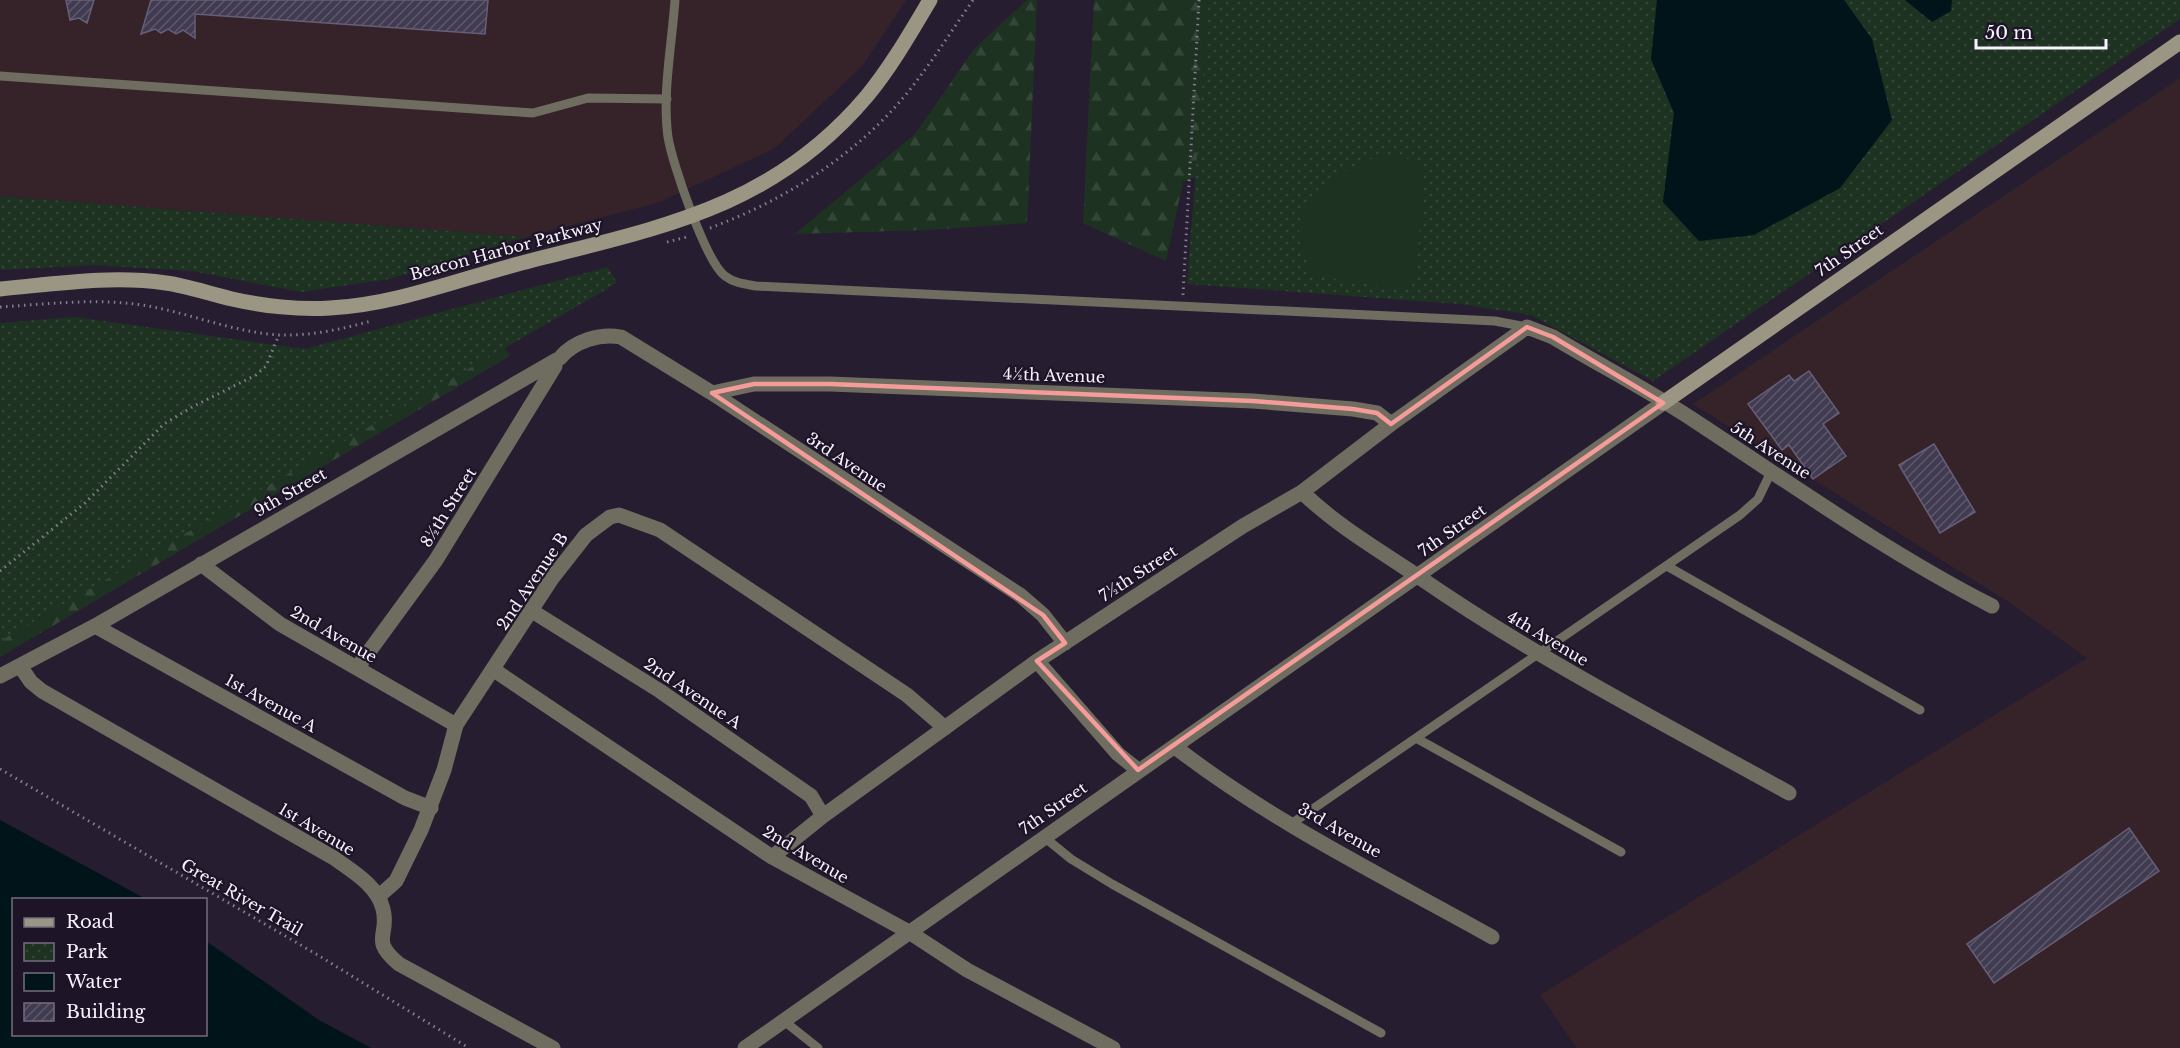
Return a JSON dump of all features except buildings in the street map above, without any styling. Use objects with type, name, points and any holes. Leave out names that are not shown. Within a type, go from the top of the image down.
[{"type":"street","name":"Beacon Harbor Parkway","points":[[0,288],[136,279],[169,283],[235,300],[329,308],[387,299],[694,216],[755,189],[784,171],[835,129],[867,96],[886,71],[930,0]]},
{"type":"street","name":"7th Street","points":[[745,1048],[2180,42]]},
{"type":"street","name":"5th Avenue","points":[[1527,327],[1553,337],[1696,421],[1771,472],[1952,586],[1992,606]]},
{"type":"street","name":"7½th Street","points":[[772,857],[823,816],[1037,661],[1243,526],[1302,492],[1391,424],[1527,327]]},
{"type":"street","name":"3rd Avenue","points":[[596,336],[606,334],[621,337],[712,393],[1020,595],[1043,615],[1065,643]]},
{"type":"street","name":"9th Street","points":[[0,676],[95,626],[596,336]]},
{"type":"street","name":"8½th Street","points":[[357,668],[436,560],[499,459],[543,380],[560,358]]},
{"type":"street","name":"4½th Avenue","points":[[712,393],[754,384],[830,384],[1253,401],[1377,413],[1391,424]]},
{"type":"street","name":"4th Avenue","points":[[1302,492],[1322,512],[1538,654],[1789,793]]},
{"type":"street","name":"2nd Avenue B","points":[[378,897],[396,881],[430,808],[456,725],[532,610],[586,535],[610,517],[631,518],[660,530],[907,695],[945,728]]},
{"type":"street","name":"2nd Avenue","points":[[201,564],[280,624],[456,725]]},
{"type":"street","name":"2nd Avenue A","points":[[532,610],[660,691],[811,796],[823,816]]},
{"type":"street","name":"1st Avenue A","points":[[95,626],[405,798],[430,808]]},
{"type":"street","points":[[1037,661],[1118,754],[1138,771]]},
{"type":"street","name":"1st Avenue","points":[[20,666],[31,682],[42,691],[334,858],[366,881],[378,897]]},
{"type":"street","name":"2nd Avenue","points":[[494,670],[772,857],[909,932],[967,970],[1113,1048]]},
{"type":"street","name":"3rd Avenue","points":[[1175,747],[1207,772],[1291,824],[1492,937]]},
{"type":"street","points":[[378,897],[383,910],[381,935],[383,946],[389,956],[399,964],[553,1048]]},
{"type":"lane","points":[[675,0],[668,99],[668,138],[700,232],[711,258],[725,276],[756,286],[1495,321],[1527,327]]},
{"type":"lane","points":[[0,76],[533,113],[588,98],[668,99]]},
{"type":"lane","points":[[1291,824],[1667,566],[1758,499],[1771,472]]},
{"type":"lane","points":[[1667,566],[1920,710]]},
{"type":"lane","points":[[1416,738],[1621,852]]},
{"type":"lane","points":[[1044,837],[1071,859],[1112,884],[1382,1033]]},
{"type":"lane","points":[[784,1021],[818,1048]]},
{"type":"path","points":[[660,244],[700,232],[764,206],[821,171],[846,152],[902,99],[973,0]]},
{"type":"path","points":[[1183,306],[1198,0]]},
{"type":"path","points":[[0,307],[109,301],[172,310],[234,327],[279,335],[320,331],[378,319]]},
{"type":"path","points":[[0,571],[85,503],[164,424],[256,375],[266,366],[279,335]]},
{"type":"path","name":"Great River Trail","points":[[0,769],[316,954],[469,1048]]},
{"type":"highlighted area","points":[[1527,327],[1553,337],[1663,403],[1138,770],[1037,661],[1065,643],[1043,615],[712,393],[754,384],[830,384],[1253,401],[1377,413],[1391,424]]},
{"type":"shaded area","points":[[0,0],[906,0],[863,65],[775,148],[660,202],[526,237],[0,196]]},
{"type":"shaded area","points":[[2180,78],[2180,1048],[1577,1048],[1540,995],[2087,658],[2007,601],[1693,404]]},
{"type":"green space","points":[[1027,0],[1037,0],[1027,223],[927,230],[795,234],[915,134],[975,48]]},
{"type":"green space","points":[[1094,0],[1657,0],[1183,182],[1166,261],[1083,223]]},
{"type":"green space","points":[[1209,0],[2180,0],[2180,19],[1653,381],[1531,315],[1459,304],[1187,284]]},
{"type":"green space","points":[[1380,155],[1424,161],[1416,281],[1403,290],[1313,275],[1300,244],[1300,225],[1304,210],[1322,186],[1335,177]]},
{"type":"green space","points":[[0,196],[526,237],[389,279],[301,292],[192,271],[93,265],[0,270]]},
{"type":"green space","points":[[608,267],[617,283],[0,641],[0,323],[75,317],[305,349]]},
{"type":"green space","points":[[495,333],[510,356],[0,657],[0,589]]},
{"type":"water","points":[[1657,0],[1844,0],[1872,39],[1892,120],[1840,188],[1754,235],[1699,241],[1663,202],[1674,113],[1651,59]]},
{"type":"water","points":[[1905,0],[1952,0],[1951,11],[1932,22]]},
{"type":"water","points":[[0,820],[144,898],[12,898],[12,1036],[207,1036],[207,942],[319,1020],[371,1048],[0,1048]]}]
